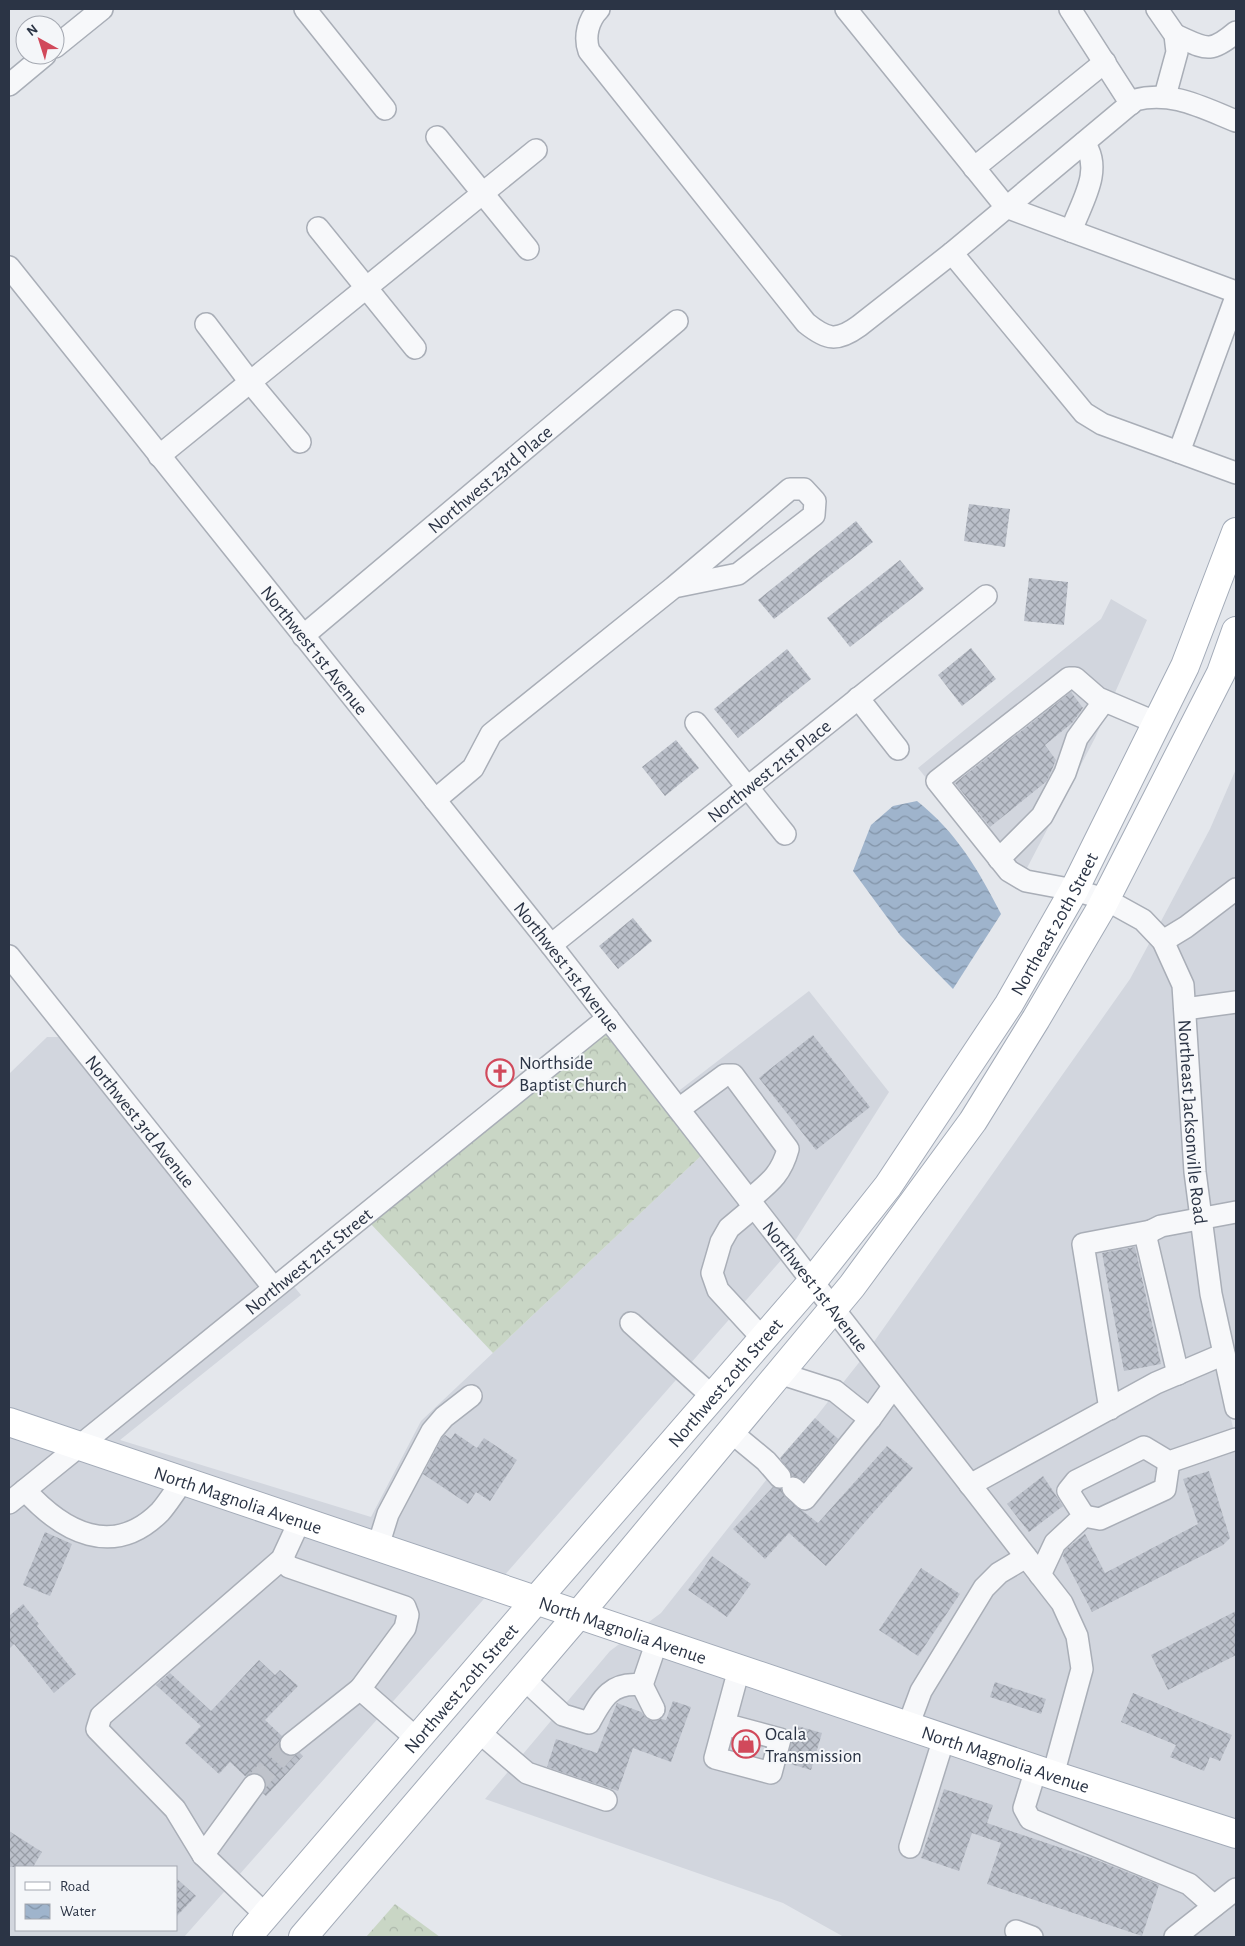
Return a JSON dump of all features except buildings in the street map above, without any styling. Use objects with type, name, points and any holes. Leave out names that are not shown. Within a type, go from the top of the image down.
[{"type":"main road","name":"Northeast 20th Street","points":[[812,1282],[888,1186],[1009,1004],[1074,890],[1185,666],[1236,532]]},
{"type":"main road","name":"Northeast 20th Street","points":[[832,1309],[852,1286],[973,1121],[1036,1019],[1105,899],[1221,674],[1236,631]]},
{"type":"main road","name":"Northwest 20th Street","points":[[247,1937],[268,1926],[417,1739],[812,1282]]},
{"type":"main road","name":"Northwest 20th Street","points":[[303,1937],[579,1614],[832,1309]]},
{"type":"main road","name":"North Magnolia Avenue","points":[[9,1422],[908,1726],[1236,1834]]},
{"type":"street","points":[[305,9],[385,109]]},
{"type":"street","points":[[599,9],[588,29],[586,44],[589,51],[806,324],[827,337],[837,338],[847,335],[952,253],[1131,104],[1152,95],[1165,96],[1198,106],[1236,121]]},
{"type":"street","points":[[846,9],[1006,207],[1236,292]]},
{"type":"street","points":[[1070,9],[1131,104]]},
{"type":"street","points":[[1157,9],[1175,35],[1177,52],[1165,96]]},
{"type":"street","points":[[65,38],[92,12]]},
{"type":"street","points":[[1175,35],[1203,47],[1220,46],[1236,32]]},
{"type":"street","points":[[974,168],[1105,62]]},
{"type":"street","points":[[9,85],[33,65]]},
{"type":"street","points":[[437,137],[528,249]]},
{"type":"street","points":[[1070,231],[1093,175],[1093,162],[1084,142]]},
{"type":"street","points":[[159,456],[536,150]]},
{"type":"street","points":[[318,228],[415,348]]},
{"type":"street","points":[[952,253],[1084,413],[1102,424],[1236,473]]},
{"type":"street","name":"Northwest 1st Avenue","points":[[9,267],[551,945],[832,1309],[1062,1602],[1077,1636],[1082,1669],[1045,1772],[1024,1808],[1030,1819],[1189,1884],[1214,1906]]},
{"type":"street","points":[[1179,452],[1236,297]]},
{"type":"street","name":"Northwest 23rd Place","points":[[303,636],[676,321]]},
{"type":"street","points":[[206,324],[250,382],[300,442]]},
{"type":"street","points":[[435,800],[473,768],[491,734],[674,587],[790,490],[804,488],[815,501],[814,515],[738,574],[674,587]]},
{"type":"street","name":"Northwest 21st Place","points":[[551,945],[986,596]]},
{"type":"street","name":"Northeast Jacksonville Road","points":[[1104,701],[1075,678],[1069,678],[937,781],[1009,871],[1026,881],[1074,890],[1105,899],[1143,920],[1163,941],[1183,985],[1195,1172],[1201,1218],[1227,1320],[1224,1354],[1236,1403]]},
{"type":"street","points":[[858,698],[898,750]]},
{"type":"street","points":[[999,858],[1042,816],[1065,773],[1077,738],[1104,701],[1157,724]]},
{"type":"street","points":[[696,723],[785,834]]},
{"type":"street","points":[[1163,941],[1186,927],[1236,889]]},
{"type":"street","name":"Northwest 3rd Avenue","points":[[9,956],[273,1287]]},
{"type":"street","points":[[1185,1009],[1236,1002]]},
{"type":"street","name":"Northwest 21st Street","points":[[9,1503],[273,1287],[608,1018]]},
{"type":"street","points":[[679,1109],[725,1075],[733,1076],[788,1149],[784,1166],[729,1228],[720,1242],[712,1273],[718,1290],[763,1339]]},
{"type":"street","points":[[1110,1409],[1083,1244],[1151,1231],[1161,1226],[1236,1212]]},
{"type":"street","points":[[1151,1231],[1146,1238],[1178,1374]]},
{"type":"street","points":[[631,1323],[712,1397]]},
{"type":"street","points":[[970,1485],[1110,1409],[1178,1374],[1224,1354]]},
{"type":"street","points":[[779,1373],[835,1391],[870,1419]]},
{"type":"street","points":[[731,1432],[766,1461],[805,1499],[870,1419],[893,1387]]},
{"type":"street","points":[[378,1546],[388,1514],[432,1431],[444,1417],[471,1396]]},
{"type":"street","points":[[1169,1462],[1164,1488],[1100,1519],[1084,1516],[1068,1492],[1076,1481],[1144,1447],[1169,1462],[1236,1439]]},
{"type":"street","points":[[25,1490],[40,1506],[64,1524],[81,1533],[103,1538],[124,1535],[141,1526],[159,1512],[183,1481]]},
{"type":"street","points":[[1040,1575],[1055,1543],[1084,1516]]},
{"type":"street","points":[[268,1926],[203,1855],[175,1809],[97,1729],[101,1716],[282,1559],[300,1520]]},
{"type":"street","points":[[908,1726],[921,1691],[984,1588],[999,1573],[1026,1557]]},
{"type":"street","points":[[282,1559],[289,1567],[405,1607],[408,1615],[405,1628],[360,1689],[291,1744]]},
{"type":"street","points":[[654,1709],[642,1684],[657,1641]]},
{"type":"street","points":[[724,1724],[739,1668]]},
{"type":"street","points":[[524,1679],[563,1715],[589,1723],[603,1697],[627,1683],[642,1684]]},
{"type":"street","points":[[360,1689],[417,1739]]},
{"type":"street","points":[[479,1732],[527,1773],[606,1800]]},
{"type":"street","points":[[910,1848],[944,1738]]},
{"type":"street","points":[[203,1855],[254,1785]]},
{"type":"street","points":[[1181,1935],[1236,1889]]},
{"type":"shaded area","points":[[1111,599],[1147,620],[1095,738],[1016,889],[918,768],[1101,619]]},
{"type":"shaded area","points":[[1236,769],[1236,993],[1192,999],[1159,925],[1210,829]]},
{"type":"shaded area","points":[[1151,940],[1175,986],[1203,1295],[1236,1441],[1236,1825],[1064,1770],[1084,1633],[871,1346],[1130,979]]},
{"type":"shaded area","points":[[809,991],[889,1092],[793,1244],[676,1093]]},
{"type":"shaded area","points":[[1236,1011],[1236,1369],[1220,1294],[1203,1172],[1194,1016]]},
{"type":"shaded area","points":[[47,1037],[63,1037],[261,1285],[76,1436],[9,1413],[9,1074]]},
{"type":"shaded area","points":[[703,1154],[783,1258],[502,1578],[97,1443],[292,1284],[301,1295],[120,1440],[371,1517],[421,1421]]},
{"type":"shaded area","points":[[861,1360],[1054,1607],[1069,1637],[1074,1668],[1047,1764],[642,1627],[661,1613]]},
{"type":"shaded area","points":[[9,1431],[61,1449],[9,1491]]},
{"type":"shaded area","points":[[81,1456],[490,1592],[184,1937],[9,1937],[9,1515]]},
{"type":"shaded area","points":[[626,1639],[1236,1843],[1236,1877],[1162,1937],[844,1937],[783,1903],[485,1799],[610,1651]]},
{"type":"shaded area","points":[[1236,1901],[1236,1937],[1197,1937],[1195,1934]]},
{"type":"green space","points":[[607,1031],[703,1154],[493,1353],[369,1222]]},
{"type":"green space","points":[[395,1904],[440,1937],[366,1937]]},
{"type":"water","points":[[917,801],[944,826],[965,852],[1001,914],[953,989],[900,935],[853,871],[871,825],[893,806]]},
{"type":"tunnel","points":[[254,1785],[291,1744]]},
{"type":"place","name":"Northside Baptist Church","points":[[500,1073]]},
{"type":"place","name":"Ocala Transmission","points":[[746,1744]]}]
